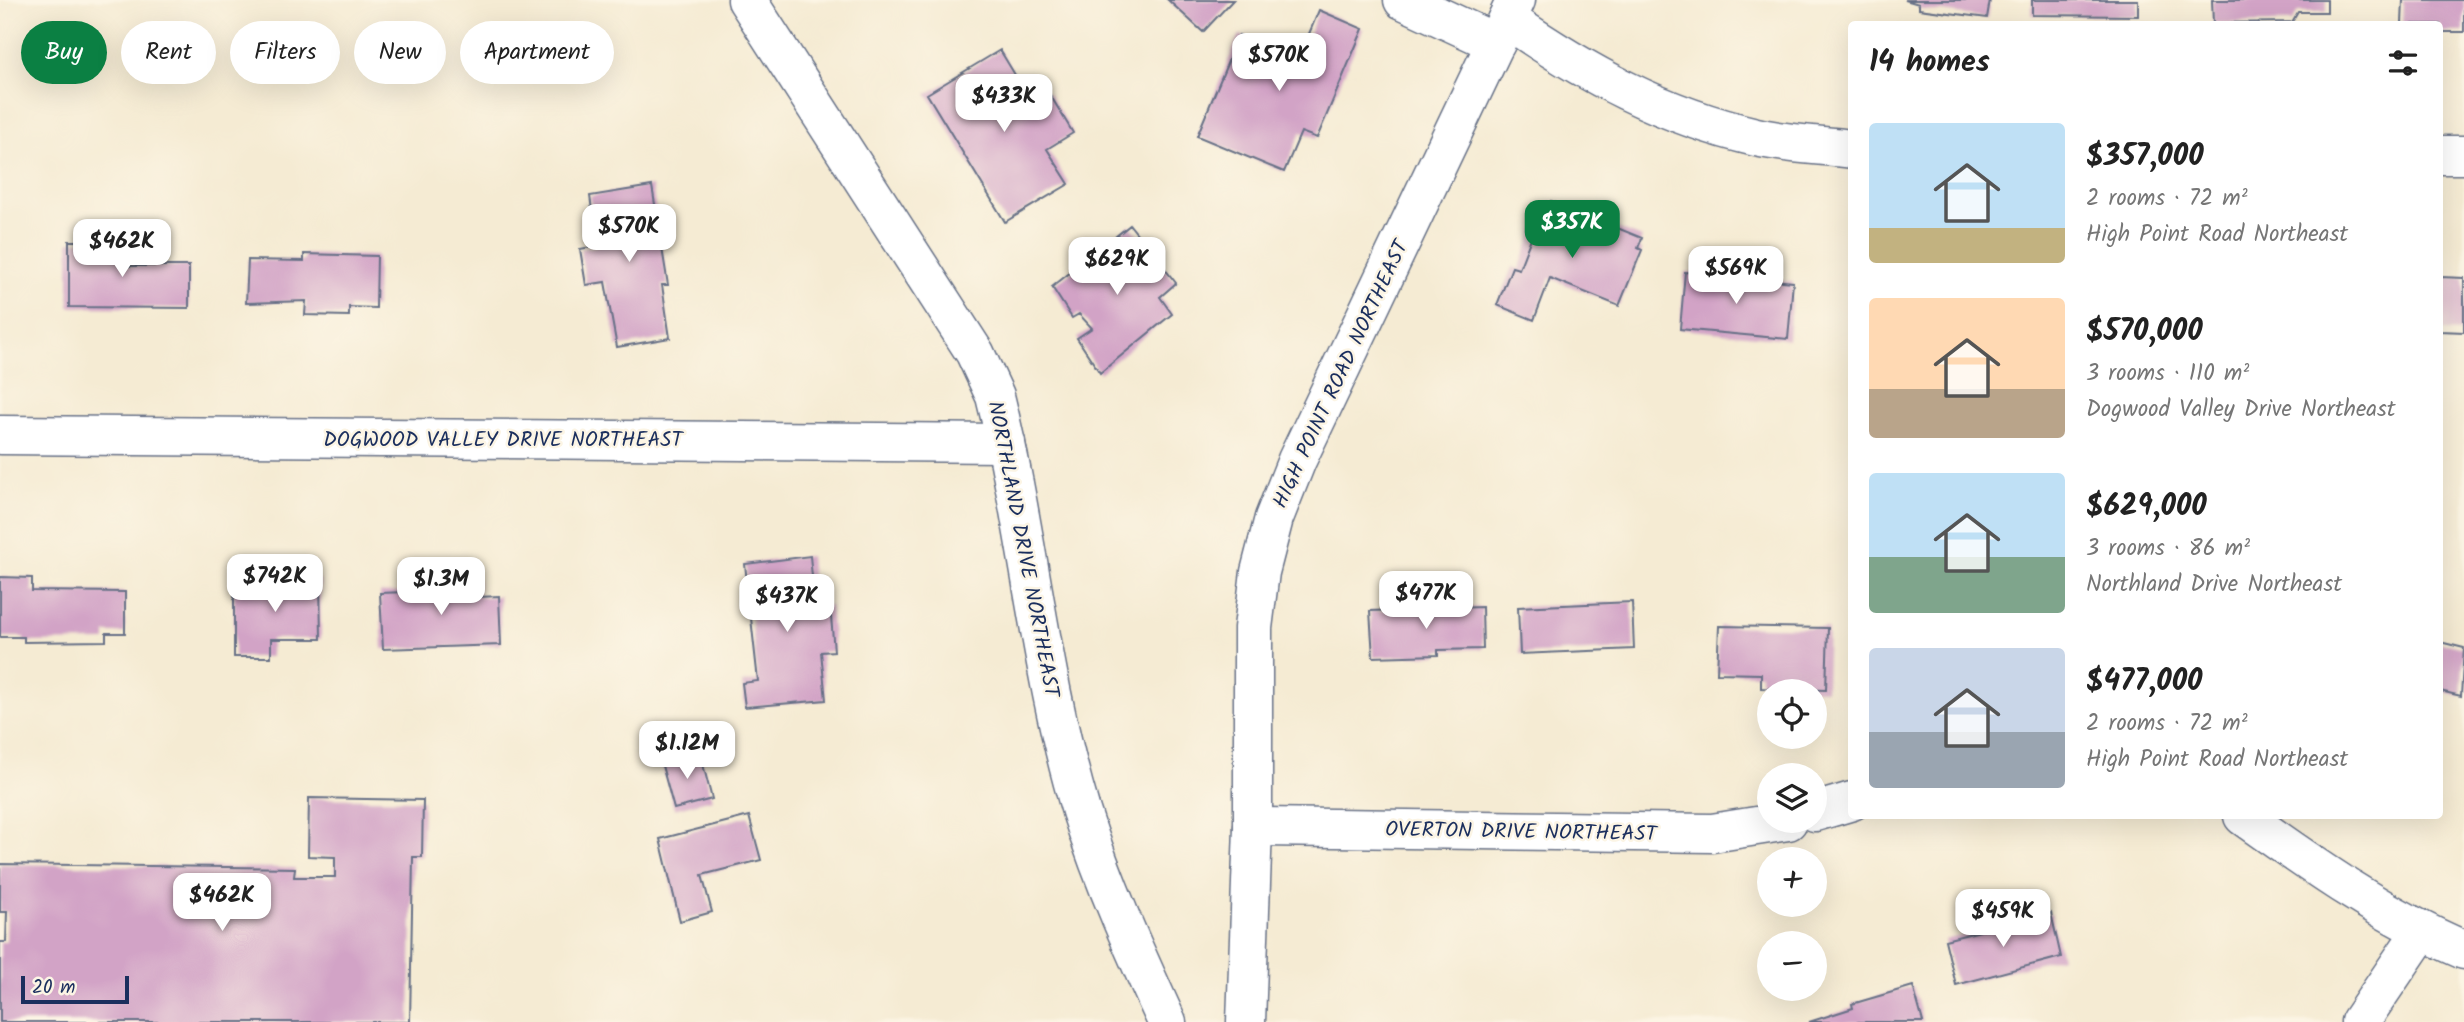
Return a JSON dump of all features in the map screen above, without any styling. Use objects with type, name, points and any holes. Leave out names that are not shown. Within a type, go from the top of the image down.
[{"type":"street","name":"NORTHLAND DRIVE NORTHEAST","points":[[747,0],[975,354],[995,396],[1058,715],[1081,810],[1118,916],[1167,1022]]},
{"type":"street","points":[[1403,0],[1507,21],[1626,93],[1696,120],[1759,137],[1848,148]]},
{"type":"street","name":"HIGH POINT ROAD NORTHEAST","points":[[1246,1022],[1253,827],[1253,628],[1260,572],[1274,518],[1297,460],[1507,21]]},
{"type":"street","points":[[2443,155],[2464,155]]},
{"type":"street","name":"DOGWOOD VALLEY DRIVE NORTHEAST","points":[[0,435],[1006,443]]},
{"type":"street","points":[[1827,808],[1848,802]]},
{"type":"street","points":[[2247,819],[2322,873],[2421,932],[2464,950]]},
{"type":"street","name":"OVERTON DRIVE NORTHEAST","points":[[1253,827],[1712,833],[1757,826]]},
{"type":"street","points":[[2360,1022],[2421,932]]},
{"type":"building","points":[[1168,0],[1233,0],[1203,32]]},
{"type":"building","points":[[1905,0],[1990,0],[1987,18],[1919,9],[1919,4]]},
{"type":"building","points":[[2032,0],[2138,0],[2138,16],[2032,15]]},
{"type":"building","points":[[2212,0],[2327,0],[2327,12],[2298,12],[2293,21],[2213,21]]},
{"type":"building","points":[[2403,0],[2464,0],[2464,32],[2443,32],[2443,21],[2402,21]]},
{"type":"building","points":[[1319,10],[1363,29],[1317,138],[1301,132],[1284,172],[1197,136],[1239,35],[1298,60]]},
{"type":"building","points":[[1000,50],[1032,103],[1049,93],[1073,133],[1047,149],[1069,184],[1005,222],[927,94]]},
{"type":"building","points":[[652,186],[668,285],[662,285],[670,338],[617,347],[605,282],[586,285],[580,249],[597,246],[590,196]]},
{"type":"building","points":[[1551,201],[1642,238],[1638,248],[1642,250],[1619,306],[1550,278],[1534,320],[1497,305],[1512,267],[1519,269],[1542,210],[1547,212]]},
{"type":"building","points":[[1130,225],[1176,283],[1160,297],[1172,314],[1100,373],[1077,338],[1092,328],[1079,314],[1072,318],[1052,287]]},
{"type":"building","points":[[69,241],[126,241],[126,266],[189,266],[189,308],[69,307]]},
{"type":"building","points":[[304,254],[377,256],[376,308],[349,307],[349,316],[305,315],[306,301],[246,303],[248,260],[304,261]]},
{"type":"building","points":[[1685,272],[1793,282],[1788,339],[1680,329]]},
{"type":"building","points":[[2443,277],[2464,278],[2464,332],[2443,331]]},
{"type":"building","points":[[810,556],[815,607],[830,605],[834,651],[821,652],[826,700],[745,707],[742,683],[758,681],[745,564]]},
{"type":"building","points":[[0,577],[32,578],[32,591],[125,592],[125,633],[106,633],[106,641],[24,642],[24,637],[0,637]]},
{"type":"building","points":[[320,579],[321,639],[271,639],[271,657],[234,657],[234,580]]},
{"type":"building","points":[[478,579],[479,597],[499,596],[501,645],[383,649],[380,593],[434,591],[434,581]]},
{"type":"building","points":[[1632,602],[1634,649],[1520,654],[1518,607]]},
{"type":"building","points":[[1482,607],[1483,649],[1438,650],[1438,655],[1373,657],[1370,611]]},
{"type":"building","points":[[1719,626],[1828,628],[1826,679],[1761,679],[1761,674],[1717,673]]},
{"type":"building","points":[[2443,643],[2464,648],[2461,696],[2443,692]]},
{"type":"building","points":[[700,753],[712,799],[674,809],[661,762]]},
{"type":"building","points":[[309,798],[423,800],[422,857],[413,857],[410,1022],[0,1022],[0,942],[6,942],[7,912],[0,912],[0,864],[295,868],[294,877],[335,877],[335,857],[308,856]]},
{"type":"building","points":[[749,816],[761,860],[702,875],[712,912],[680,921],[660,839]]},
{"type":"building","points":[[2051,913],[2061,957],[1956,985],[1945,940]]},
{"type":"building","points":[[1913,986],[1923,1022],[1809,1022],[1853,1008],[1852,1004]]}]
